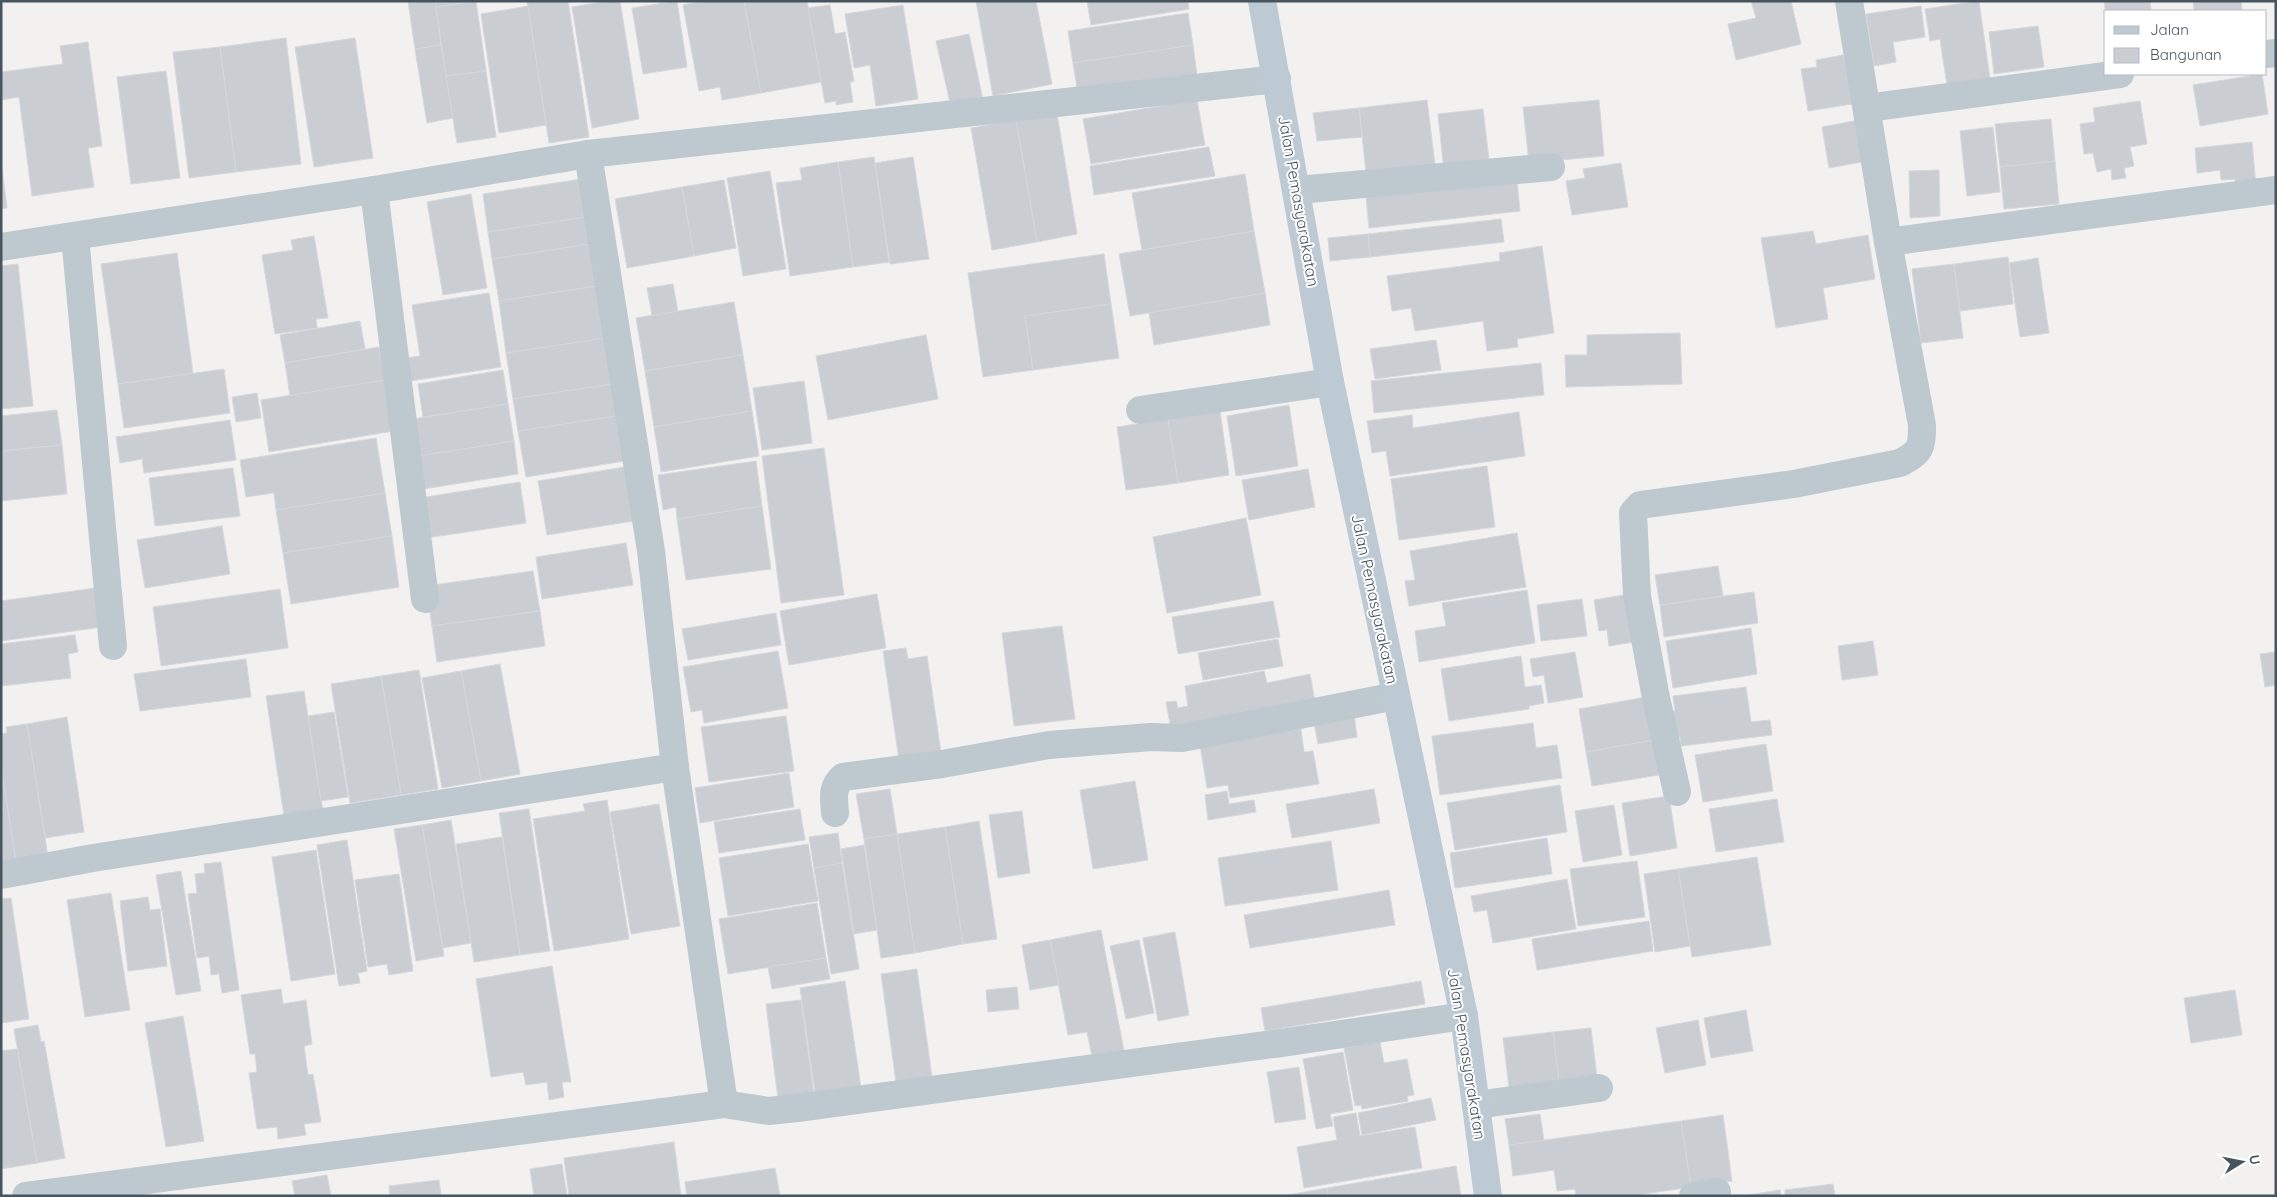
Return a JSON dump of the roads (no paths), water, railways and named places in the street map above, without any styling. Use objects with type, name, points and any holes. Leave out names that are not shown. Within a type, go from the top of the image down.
[{"type":"street","name":"Jalan Pemasyarakatan","points":[[1262,1],[1298,190],[1330,382],[1464,1016],[1488,1196]]},
{"type":"street","points":[[1677,792],[1656,698],[1637,596],[1634,513],[1640,505],[1783,485],[1900,463],[1915,455],[1922,444],[1922,425],[1888,242],[1849,1]]},
{"type":"street","points":[[1867,108],[2113,75]]},
{"type":"street","points":[[1,247],[374,190],[588,154],[1277,79]]},
{"type":"street","points":[[588,154],[651,551],[675,767],[724,1104]]},
{"type":"street","points":[[1298,190],[1551,167]]},
{"type":"street","points":[[374,190],[425,599]]},
{"type":"street","points":[[1888,242],[2276,190]]},
{"type":"street","points":[[75,236],[113,646]]},
{"type":"street","points":[[1140,410],[1330,382]]},
{"type":"street","points":[[835,813],[834,792],[837,782],[843,777],[942,764],[1049,745],[1151,737],[1182,738],[1396,696]]},
{"type":"street","points":[[1,875],[93,858],[675,767]]},
{"type":"street","points":[[26,1196],[724,1104],[769,1110],[797,1108],[1281,1043],[1464,1016]]},
{"type":"street","points":[[1476,1105],[1600,1088]]}]
